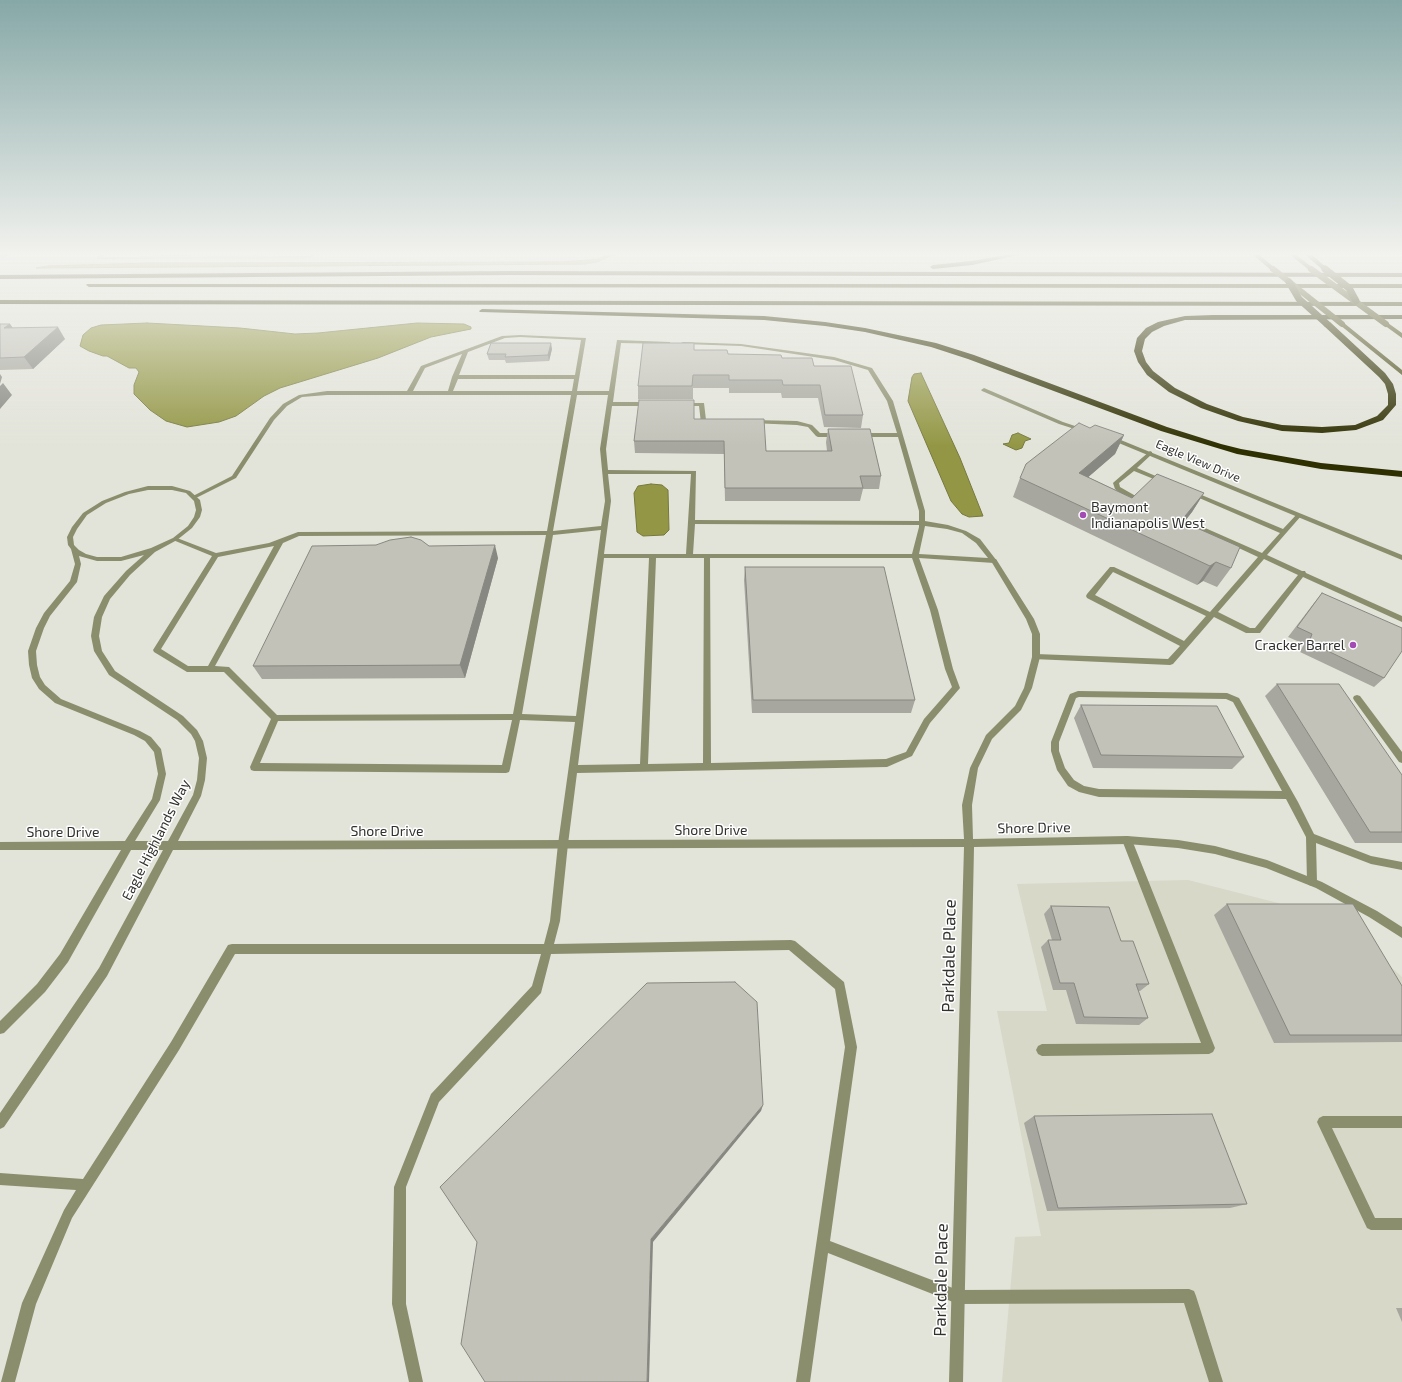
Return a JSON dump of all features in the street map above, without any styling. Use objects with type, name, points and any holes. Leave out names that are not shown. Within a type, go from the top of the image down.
[{"type":"highway","points":[[743,317],[764,318],[865,330],[926,343],[972,357],[1158,427],[1218,446],[1240,452],[1321,466],[1402,474]]},
{"type":"highway","points":[[1199,317],[1185,318],[1161,324],[1149,330],[1141,338],[1138,352],[1142,362],[1150,373],[1172,390],[1204,406],[1241,419],[1282,428],[1322,430],[1356,427],[1380,418],[1392,405],[1392,394],[1389,384],[1382,375],[1320,317]]},
{"type":"highway","points":[[1376,471],[1402,470]]},
{"type":"main road","points":[[1334,317],[1402,373]]},
{"type":"main road","points":[[1378,317],[1402,336]]},
{"type":"street","points":[[276,718],[254,767],[506,769],[517,717],[576,393],[584,339],[520,336],[504,337],[423,367],[409,393]]},
{"type":"street","points":[[416,1382],[399,1304],[400,1188],[435,1098],[537,989],[548,949],[555,921],[563,844],[605,528],[608,501],[603,449],[619,341],[741,345],[834,359],[870,369],[890,401],[922,510],[922,523],[916,556],[934,610],[949,669],[956,688],[927,721],[909,754],[887,763],[573,769]]},
{"type":"street","points":[[450,393],[466,351]]},
{"type":"street","points":[[455,377],[578,377]]},
{"type":"street","points":[[984,390],[1061,423],[1093,433]]},
{"type":"street","points":[[194,497],[234,478],[272,419],[285,405],[301,396],[327,393],[611,393]]},
{"type":"street","points":[[610,404],[656,404]]},
{"type":"street","points":[[679,404],[702,404],[703,422],[716,422]]},
{"type":"street","points":[[746,422],[797,423],[810,426],[818,435],[840,435]]},
{"type":"street","points":[[855,435],[900,435]]},
{"type":"street","name":"Eagle View Drive","points":[[1106,436],[1402,558]]},
{"type":"street","points":[[1139,500],[1122,492],[1117,488],[1116,483],[1150,453]]},
{"type":"street","points":[[1133,468],[1169,483]]},
{"type":"street","points":[[605,472],[694,472],[689,556]]},
{"type":"street","name":"Eagle Highlands Way","points":[[0,1029],[41,988],[64,958],[156,800],[162,774],[158,751],[148,739],[55,699],[42,687],[33,669],[32,651],[40,628],[47,615],[73,582],[78,564],[70,540],[74,528],[86,514],[113,498],[138,490],[158,487],[179,489],[188,492],[194,497],[199,506],[197,517],[190,527],[175,539],[153,550],[131,557],[107,560],[84,556],[74,550]]},
{"type":"street","points":[[1183,489],[1284,532]]},
{"type":"street","points":[[1036,657],[1170,662],[1299,515]]},
{"type":"street","points":[[1185,521],[1402,619]]},
{"type":"street","name":"Parkdale Place","points":[[692,522],[922,523],[948,527],[964,532],[978,541],[994,561],[1030,619],[1036,634],[1036,657],[1028,688],[1018,708],[989,737],[974,768],[967,805],[969,843],[956,1382]]},
{"type":"street","points":[[175,539],[216,555],[270,545],[298,534],[550,533],[605,528]]},
{"type":"street","points":[[210,669],[280,541]]},
{"type":"street","name":"Eagle Highlands Way","points":[[0,1123],[103,972],[196,796],[201,780],[203,758],[199,742],[194,732],[180,718],[112,673],[98,651],[95,636],[98,617],[107,598],[128,573],[153,550]]},
{"type":"street","points":[[216,555],[157,650],[187,669],[226,669],[276,718],[517,717],[580,719]]},
{"type":"street","points":[[601,556],[916,556],[994,561]]},
{"type":"street","points":[[644,768],[653,556]]},
{"type":"street","points":[[707,556],[707,767]]},
{"type":"street","points":[[1185,645],[1090,596],[1112,569],[1249,631],[1257,631],[1302,573]]},
{"type":"street","points":[[1289,795],[1099,793],[1082,789],[1071,783],[1062,770],[1055,751],[1055,742],[1073,696],[1078,694],[1227,696],[1236,700],[1289,795],[1311,837],[1312,882]]},
{"type":"street","points":[[1357,698],[1402,760]]},
{"type":"street","points":[[1311,837],[1371,860],[1402,866]]},
{"type":"street","points":[[1042,1050],[1209,1048],[1127,840]]},
{"type":"street","name":"Shore Drive","points":[[0,846],[969,843],[1127,840],[1178,844],[1216,850],[1253,860],[1312,882],[1373,914],[1402,933]]},
{"type":"street","points":[[8,1382],[29,1303],[68,1214],[175,1046],[232,949],[548,949],[791,945],[840,986],[851,1047],[803,1382]]},
{"type":"street","points":[[1402,1122],[1323,1122],[1371,1224],[1402,1224]]},
{"type":"street","points":[[0,1179],[86,1185]]},
{"type":"street","points":[[823,1245],[958,1296],[1189,1296],[1216,1382]]},
{"type":"shaded area","points":[[147,323],[240,328],[295,334],[417,323],[464,324],[471,327],[471,329],[431,337],[378,358],[280,388],[264,396],[236,416],[219,422],[187,427],[166,421],[150,410],[134,394],[134,385],[139,372],[136,368],[129,368],[107,356],[89,351],[80,346],[83,335],[91,328],[101,325]]},
{"type":"shaded area","points":[[921,373],[960,458],[983,516],[969,517],[962,514],[951,501],[908,401],[912,377],[914,374]]},
{"type":"shaded area","points":[[1018,433],[1031,439],[1025,441],[1022,448],[1016,450],[1003,444],[1009,443],[1012,435]]},
{"type":"shaded area","points":[[651,484],[662,485],[668,490],[669,530],[664,535],[643,536],[637,532],[634,493],[638,486]]},
{"type":"shaded area","points":[[1188,880],[1278,903],[1382,959],[1402,977],[1402,1382],[1002,1382],[1015,1237],[1041,1236],[997,1011],[1047,1011],[1017,884]]},
{"type":"building","points":[[0,324],[10,324],[4,328],[58,327],[24,357],[0,358]]},
{"type":"building","points":[[491,343],[551,343],[548,355],[505,357],[506,354],[487,354]]},
{"type":"building","points":[[643,343],[694,343],[694,350],[727,350],[728,354],[781,355],[782,358],[812,358],[814,366],[851,366],[863,415],[825,415],[820,385],[783,385],[782,380],[729,380],[729,375],[693,375],[692,386],[638,386]]},
{"type":"building","points":[[639,400],[694,400],[694,419],[764,419],[766,451],[832,451],[828,429],[870,429],[881,476],[860,476],[863,488],[725,488],[724,441],[634,441]]},
{"type":"building","points":[[1079,423],[1090,428],[1095,425],[1124,435],[1079,473],[1132,498],[1157,474],[1204,493],[1181,521],[1240,547],[1231,568],[1216,562],[1210,566],[1020,478],[1026,464]]},
{"type":"building","points":[[411,537],[421,540],[429,546],[495,545],[460,665],[253,666],[312,546],[376,545],[390,540]]},
{"type":"building","points":[[745,567],[884,567],[915,700],[753,700]]},
{"type":"building","name":"Cracker Barrel","points":[[1322,593],[1402,628],[1402,651],[1384,678],[1309,642],[1312,634],[1297,627]]},
{"type":"building","points":[[1277,684],[1339,684],[1402,775],[1402,832],[1370,832]]},
{"type":"building","points":[[1081,705],[1217,706],[1244,757],[1101,755]]},
{"type":"building","points":[[1227,904],[1353,904],[1402,986],[1402,1035],[1290,1035]]},
{"type":"building","points":[[1051,906],[1109,907],[1121,941],[1133,941],[1149,984],[1136,984],[1148,1018],[1084,1017],[1074,983],[1060,983],[1048,940],[1061,940]]},
{"type":"building","points":[[735,982],[757,1002],[763,1105],[651,1239],[647,1382],[485,1382],[461,1344],[477,1242],[440,1187],[647,983]]},
{"type":"building","points":[[1212,1114],[1247,1204],[1058,1208],[1034,1116]]},
{"type":"place","name":"Baymont Indianapolis West","points":[[1083,515]]},
{"type":"place","name":"Cracker Barrel","points":[[1353,645]]}]
